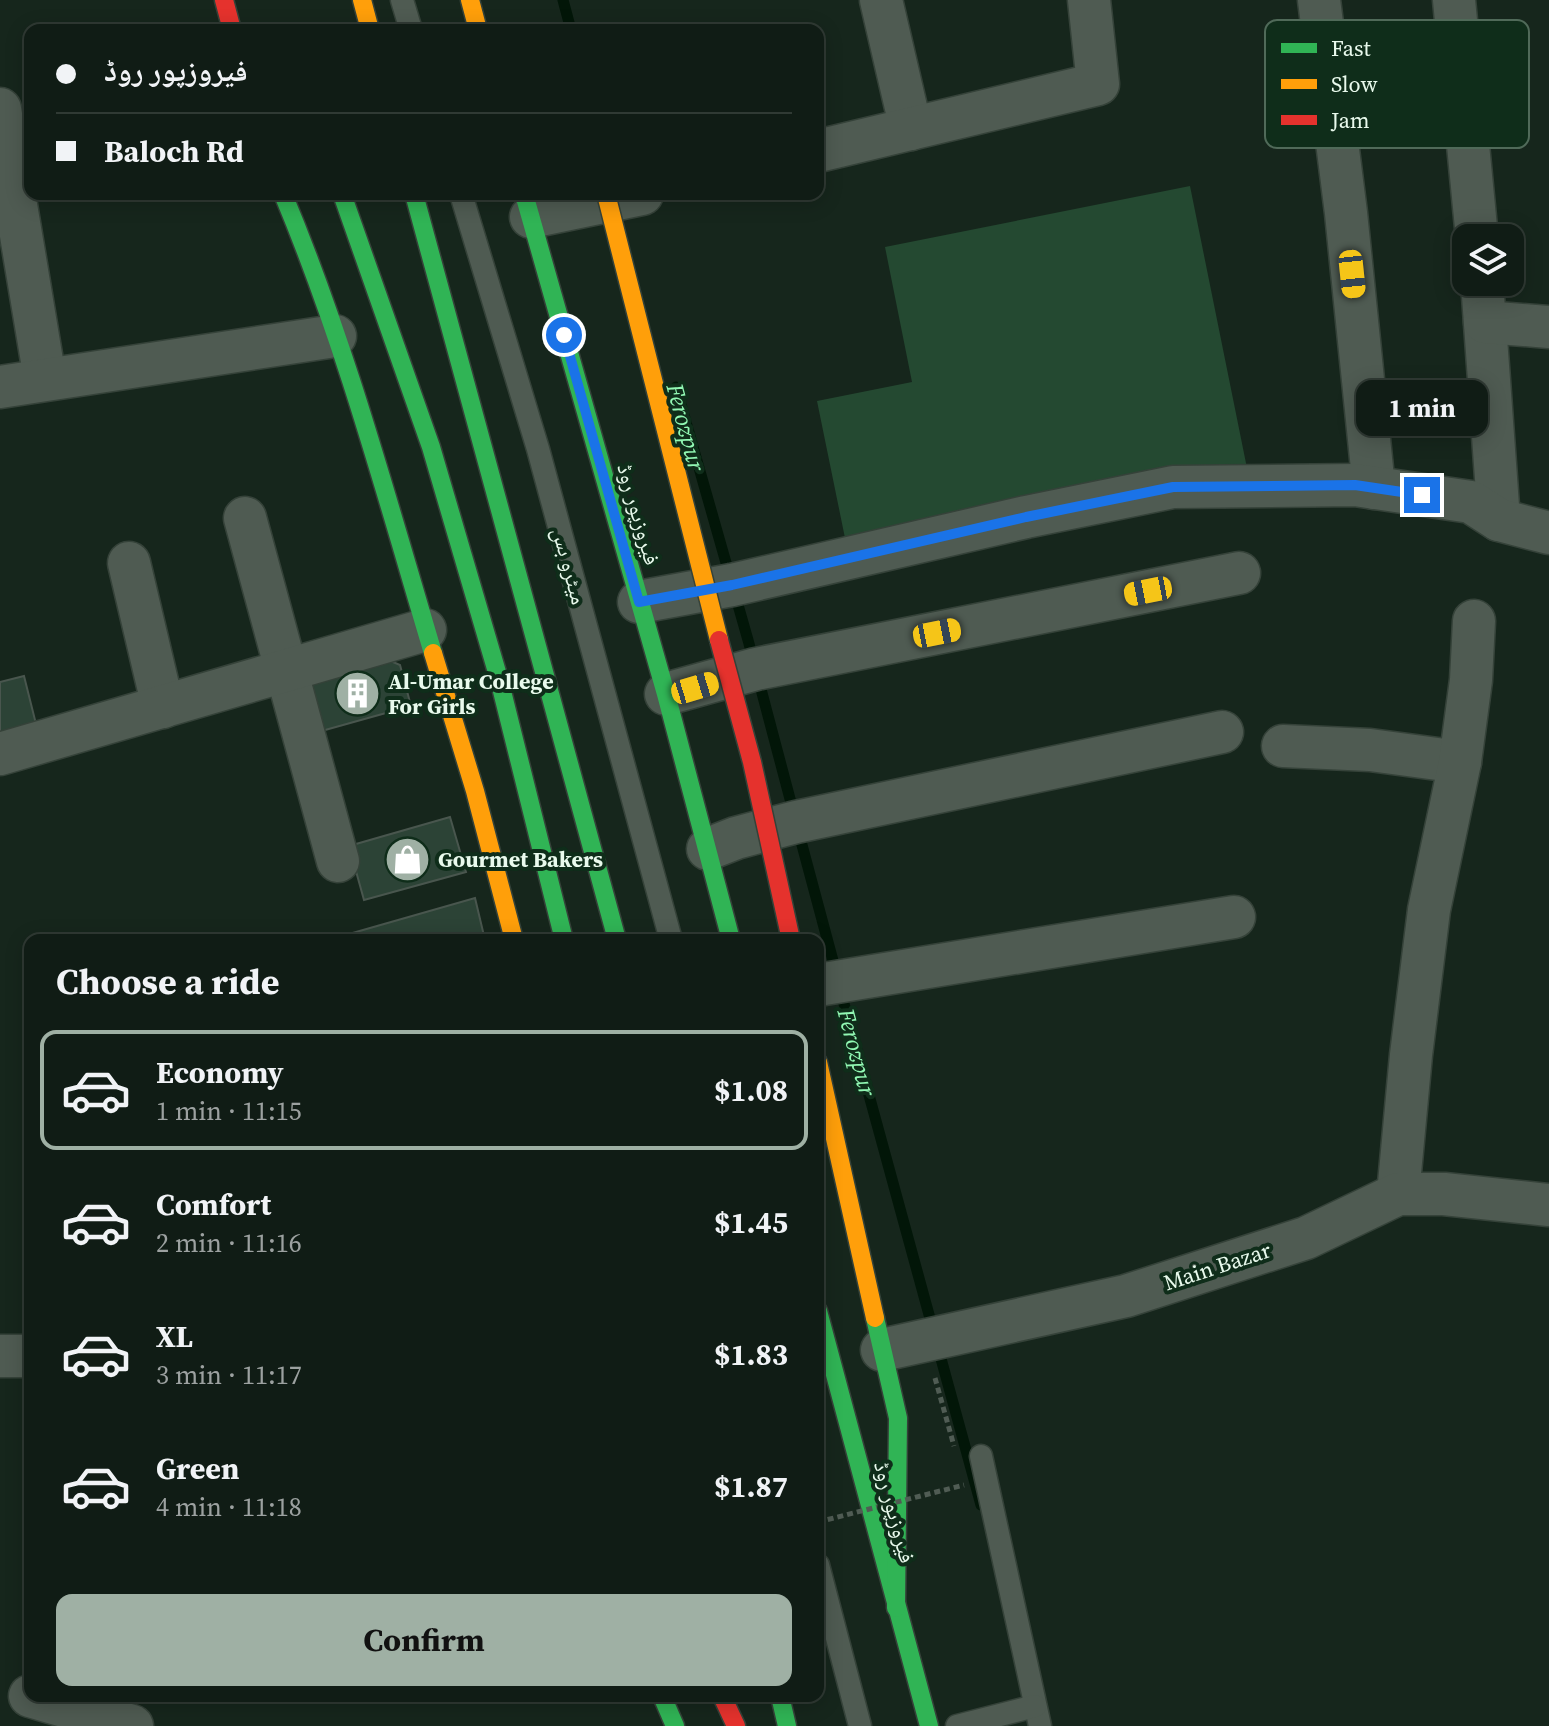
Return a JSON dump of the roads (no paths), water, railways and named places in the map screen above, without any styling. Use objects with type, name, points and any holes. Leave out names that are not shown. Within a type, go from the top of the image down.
[{"type":"main road","points":[[224,0],[230,24]]},
{"type":"main road","points":[[362,0],[368,24]]},
{"type":"main road","points":[[470,0],[476,24]]},
{"type":"main road","points":[[285,200],[364,425],[475,791],[512,934]]},
{"type":"main road","points":[[344,200],[431,447],[499,679],[563,934]]},
{"type":"main road","points":[[416,200],[615,934]]},
{"type":"main road","points":[[607,200],[701,577],[752,762],[790,934]]},
{"type":"main road","name":"فیروزپور روڈ","points":[[528,205],[666,694],[729,934]]},
{"type":"main road","points":[[824,1090],[898,1418],[896,1608]]},
{"type":"main road","name":"فیروزپور روڈ","points":[[824,1334],[929,1726]]},
{"type":"main road","points":[[665,1702],[675,1726]]},
{"type":"main road","points":[[725,1702],[736,1726]]},
{"type":"main road","points":[[781,1702],[787,1726]]},
{"type":"street","points":[[881,0],[911,129]]},
{"type":"street","points":[[824,150],[1098,84],[1089,0]]},
{"type":"street","points":[[1319,0],[1322,20]]},
{"type":"street","points":[[1454,0],[1456,20]]},
{"type":"street","points":[[0,109],[4,162],[45,379]]},
{"type":"street","points":[[1338,148],[1374,488]]},
{"type":"street","points":[[1468,148],[1476,224]]},
{"type":"street","points":[[528,205],[580,200]]},
{"type":"street","points":[[1499,520],[1484,302],[1549,327]]},
{"type":"street","points":[[0,387],[335,336]]},
{"type":"street","points":[[639,602],[732,585],[1026,517],[1173,487],[1355,485],[1471,502],[1499,520],[1549,533]]},
{"type":"street","points":[[245,518],[338,861]]},
{"type":"street","points":[[129,563],[163,707]]},
{"type":"street","points":[[666,694],[756,669],[1239,573]]},
{"type":"street","points":[[1398,1194],[1429,910],[1460,762],[1471,680],[1474,621]]},
{"type":"street","points":[[0,754],[425,630]]},
{"type":"street","points":[[708,849],[796,822],[1222,732]]},
{"type":"street","points":[[1283,746],[1370,750],[1460,762]]},
{"type":"street","points":[[824,984],[1234,917]]},
{"type":"street","name":"Main Bazar","points":[[882,1350],[1126,1296],[1306,1238],[1398,1194],[1444,1194],[1549,1205]]},
{"type":"street","points":[[0,1356],[24,1356]]},
{"type":"street","points":[[0,1687],[24,1694]]},
{"type":"street","points":[[50,1702],[132,1726]]},
{"type":"lane","points":[[402,0],[409,24]]},
{"type":"lane","name":"میٹرو بس","points":[[463,200],[538,449],[669,934]]},
{"type":"lane","points":[[957,1726],[1038,1716],[1021,1627],[981,1456]]},
{"type":"lane","points":[[824,1588],[860,1726]]},
{"type":"waterway","name":"Ferozpur","points":[[563,0],[569,24]]},
{"type":"waterway","name":"Ferozpur","points":[[676,387],[794,814]]},
{"type":"waterway","name":"Ferozpur","points":[[798,830],[836,972]]},
{"type":"waterway","name":"Ferozpur","points":[[840,989],[981,1505]]},
{"type":"place","name":"Al-Umar College For Girls","points":[[357,694]]},
{"type":"place","name":"Gourmet Bakers","points":[[407,859]]}]
